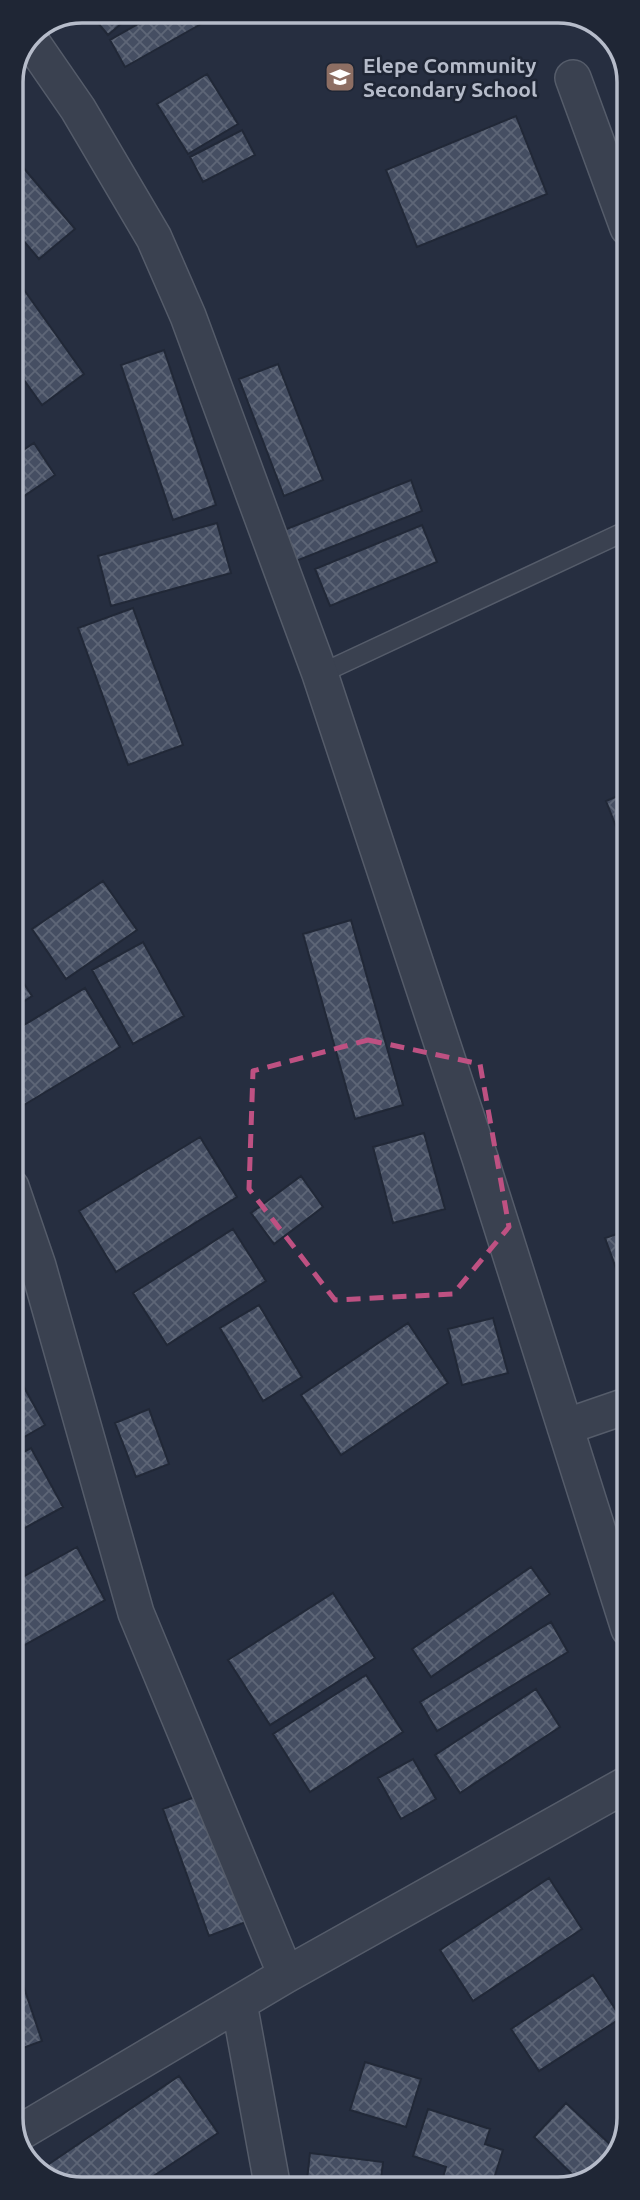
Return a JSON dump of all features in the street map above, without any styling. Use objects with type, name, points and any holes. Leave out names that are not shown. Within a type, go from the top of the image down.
[{"type":"street","points":[[35,47],[78,109],[154,238],[188,316],[320,674],[475,1145],[617,1591]]},
{"type":"street","points":[[573,78],[617,198]]},
{"type":"street","points":[[23,1222],[38,1266],[136,1613],[286,1975]]},
{"type":"street","points":[[565,1427],[617,1409]]},
{"type":"street","points":[[24,2130],[286,1975],[617,1790]]},
{"type":"street","points":[[239,2003],[272,2177]]},
{"type":"lane","points":[[320,674],[617,535]]},
{"type":"highlighted area","points":[[368,1040],[480,1064],[509,1227],[453,1294],[335,1300],[249,1189],[253,1071]]},
{"type":"building","points":[[98,23],[122,23],[108,35]]},
{"type":"building","points":[[140,23],[203,23],[125,67],[110,40]]},
{"type":"building","points":[[207,74],[238,124],[188,154],[157,104]]},
{"type":"building","points":[[516,116],[547,194],[417,247],[386,170]]},
{"type":"building","points":[[242,130],[255,155],[203,182],[190,157]]},
{"type":"building","points":[[23,167],[75,229],[39,259],[23,240]]},
{"type":"building","points":[[23,288],[84,374],[42,405],[23,379]]},
{"type":"building","points":[[164,350],[216,505],[173,520],[121,365]]},
{"type":"building","points":[[278,364],[323,480],[284,496],[239,379]]},
{"type":"building","points":[[34,443],[55,475],[23,497],[23,450]]},
{"type":"building","points":[[411,480],[422,511],[296,561],[284,530]]},
{"type":"building","points":[[217,523],[231,573],[111,606],[98,556]]},
{"type":"building","points":[[422,525],[437,562],[330,606],[315,569]]},
{"type":"building","points":[[133,608],[183,745],[128,765],[78,628]]},
{"type":"building","points":[[617,796],[617,829],[606,801]]},
{"type":"building","points":[[103,881],[137,930],[66,979],[32,929]]},
{"type":"building","points":[[351,920],[403,1105],[355,1119],[303,934]]},
{"type":"building","points":[[143,942],[184,1016],[133,1044],[92,970]]},
{"type":"building","points":[[23,982],[32,996],[23,1002]]},
{"type":"building","points":[[85,988],[120,1047],[24,1105],[23,1026]]},
{"type":"building","points":[[424,1133],[445,1209],[393,1223],[373,1147]]},
{"type":"building","points":[[200,1137],[237,1197],[116,1272],[79,1211]]},
{"type":"building","points":[[301,1176],[323,1207],[274,1244],[251,1213]]},
{"type":"building","points":[[233,1229],[266,1281],[167,1345],[133,1293]]},
{"type":"building","points":[[617,1234],[617,1271],[605,1238]]},
{"type":"building","points":[[259,1305],[302,1377],[263,1401],[220,1328]]},
{"type":"building","points":[[493,1318],[508,1373],[462,1385],[448,1329]]},
{"type":"building","points":[[408,1323],[448,1383],[341,1455],[301,1395]]},
{"type":"building","points":[[23,1386],[45,1425],[23,1438]]},
{"type":"building","points":[[149,1409],[169,1464],[136,1477],[115,1423]]},
{"type":"building","points":[[31,1448],[63,1507],[23,1529],[23,1452]]},
{"type":"building","points":[[77,1547],[105,1600],[23,1646],[23,1577]]},
{"type":"building","points":[[531,1567],[550,1594],[431,1677],[412,1649]]},
{"type":"building","points":[[333,1593],[375,1658],[270,1725],[228,1660]]},
{"type":"building","points":[[551,1622],[568,1652],[437,1731],[420,1702]]},
{"type":"building","points":[[366,1675],[403,1732],[310,1792],[273,1734]]},
{"type":"building","points":[[536,1689],[560,1727],[460,1793],[435,1755]]},
{"type":"building","points":[[413,1759],[436,1799],[401,1819],[378,1778]]},
{"type":"building","points":[[200,1795],[246,1922],[209,1936],[163,1809]]},
{"type":"building","points":[[549,1878],[582,1929],[473,2001],[440,1950]]},
{"type":"building","points":[[593,1975],[617,2012],[617,2021],[539,2071],[511,2029]]},
{"type":"building","points":[[23,1985],[42,2041],[23,2048]]},
{"type":"building","points":[[365,2062],[421,2079],[406,2127],[350,2110]]},
{"type":"building","points":[[179,2076],[218,2133],[152,2177],[78,2177],[59,2173],[47,2165]]},
{"type":"building","points":[[566,2103],[611,2145],[594,2165],[573,2175],[534,2137]]},
{"type":"building","points":[[428,2109],[490,2129],[485,2144],[503,2150],[494,2177],[443,2177],[446,2167],[413,2156]]},
{"type":"building","points":[[310,2153],[383,2162],[381,2177],[307,2177]]},
{"type":"place","name":"Elepe Community Secondary School","points":[[340,77]]}]
